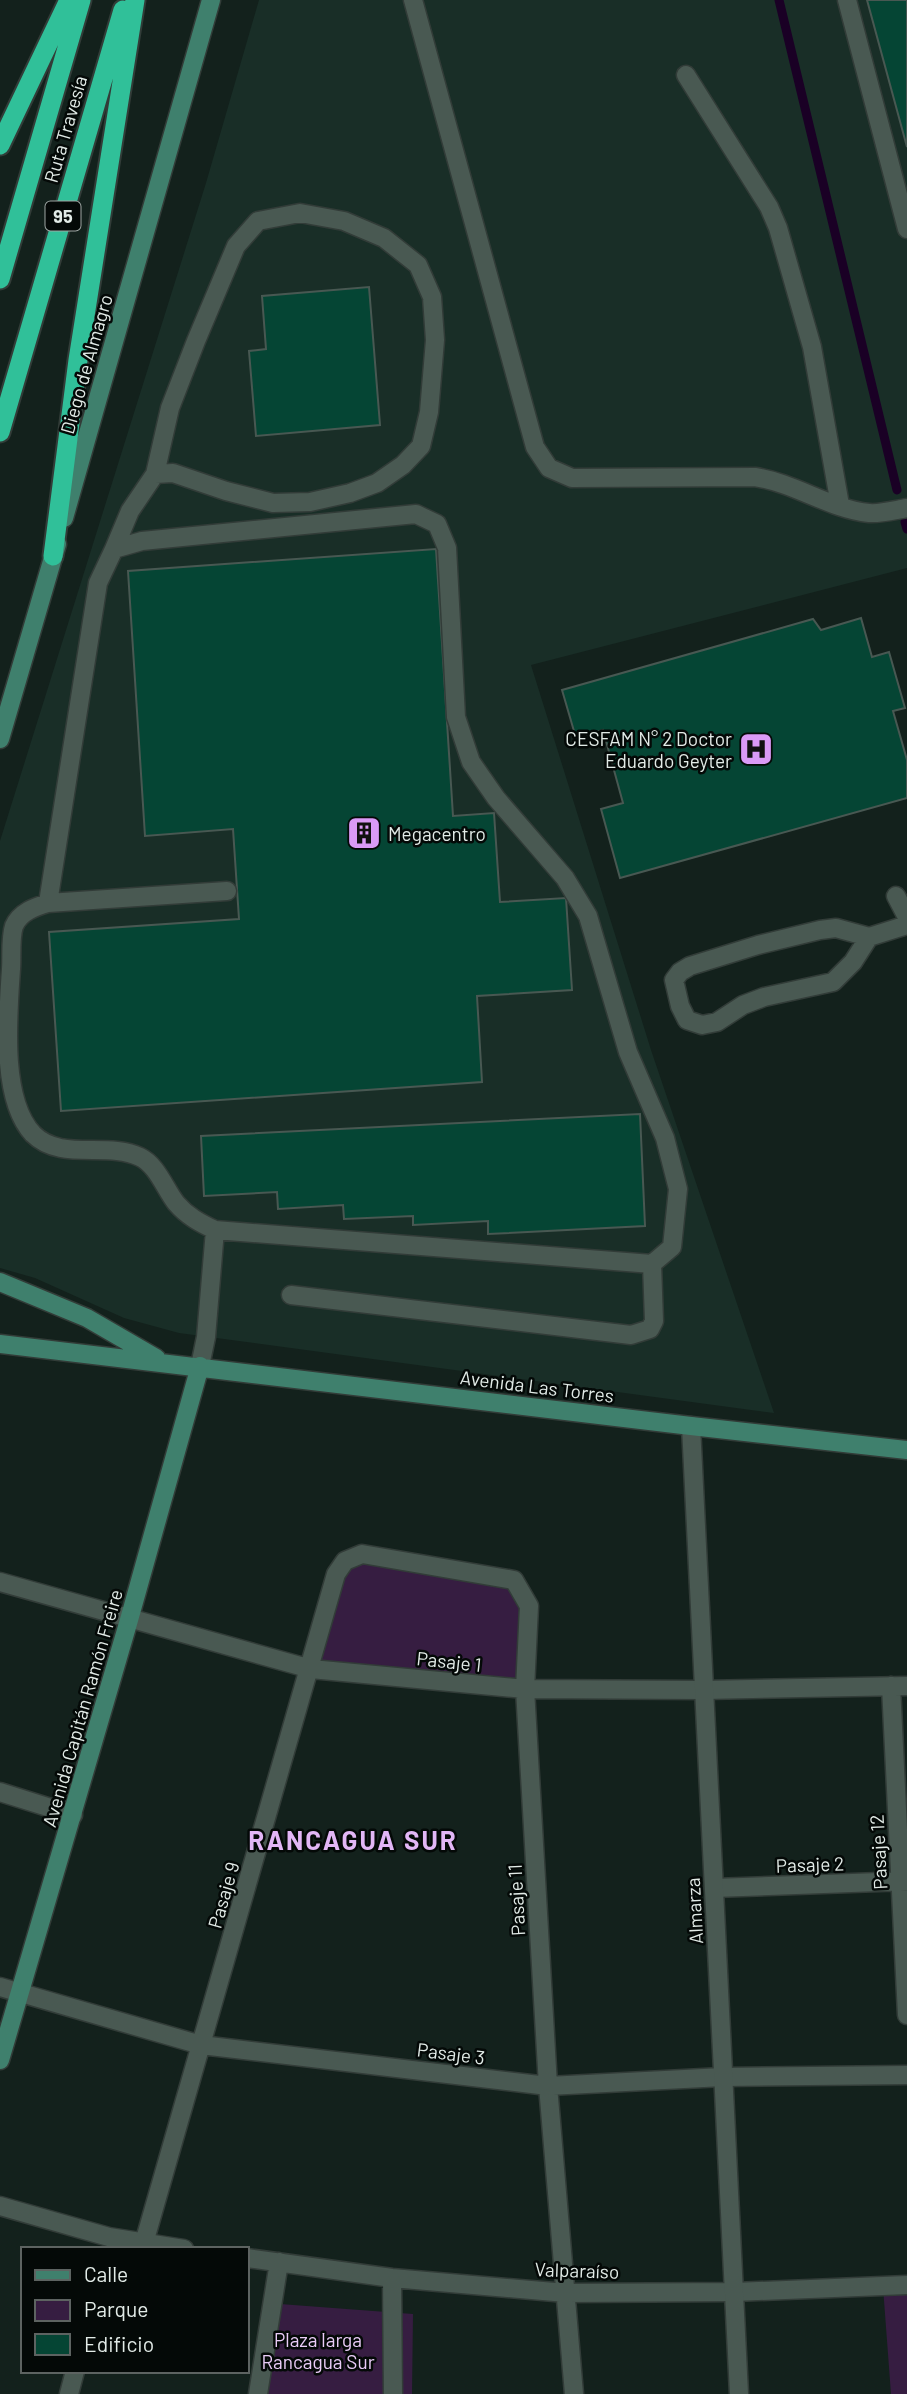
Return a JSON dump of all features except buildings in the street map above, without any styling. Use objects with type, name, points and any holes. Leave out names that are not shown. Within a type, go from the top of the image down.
[{"type":"highway","points":[[0,145],[69,0]]},
{"type":"highway","name":"Ruta Travesía","points":[[0,279],[81,0]]},
{"type":"highway","name":"Ruta Travesía","points":[[0,432],[126,0]]},
{"type":"highway","points":[[53,556],[78,360],[135,0]]},
{"type":"main road","name":"Diego de Almagro","points":[[0,739],[211,0]]},
{"type":"main road","name":"Avenida Las Torres","points":[[0,1283],[88,1318],[162,1362]]},
{"type":"main road","name":"Avenida Las Torres","points":[[0,1343],[907,1450]]},
{"type":"main road","name":"Avenida Capitán Ramón Freire","points":[[0,2060],[130,1620],[200,1366]]},
{"type":"street","points":[[413,0],[535,447],[549,468],[572,478],[755,477],[775,480],[840,505],[871,513],[907,508]]},
{"type":"street","points":[[847,0],[907,229]]},
{"type":"street","points":[[686,75],[769,207],[778,229],[811,347],[840,505]]},
{"type":"street","points":[[48,902],[98,583],[130,512],[155,474],[170,408],[236,246],[258,221],[300,214],[344,221],[384,238],[418,265],[432,297],[436,340],[429,412],[421,446],[404,465],[377,482],[350,493],[310,502],[273,503],[173,473],[155,474]]},
{"type":"street","points":[[114,550],[142,541],[416,514],[437,524],[447,548],[456,717],[471,762],[496,798],[565,878],[588,916],[628,1052],[665,1138],[678,1189],[672,1247],[652,1264],[215,1230],[195,1221],[177,1204],[142,1158],[124,1153],[46,1145],[24,1125],[11,1090],[6,1042],[14,926],[28,910],[48,902],[227,891]]},
{"type":"street","points":[[896,896],[907,917]]},
{"type":"street","points":[[869,937],[853,962],[834,982],[764,997],[743,1005],[717,1022],[702,1025],[687,1020],[680,1006],[674,980],[690,966],[758,944],[820,930],[836,928],[869,937],[907,925]]},
{"type":"street","points":[[200,1366],[206,1337],[215,1230]]},
{"type":"street","points":[[290,1295],[631,1335],[650,1329],[654,1321],[652,1264]]},
{"type":"street","name":"Almarza","points":[[691,1426],[739,2394]]},
{"type":"street","name":"Pasaje 11","points":[[345,1561],[362,1554],[514,1580],[529,1606],[525,1689],[548,2085],[573,2394]]},
{"type":"street","name":"Pasaje 9","points":[[144,2243],[336,1574],[345,1561]]},
{"type":"street","name":"Pasaje 1","points":[[0,1582],[311,1668],[525,1689],[704,1690],[899,1686]]},
{"type":"street","name":"Pasaje 12","points":[[899,1686],[907,2015]]},
{"type":"street","points":[[0,1792],[73,1815]]},
{"type":"street","name":"Pasaje 2","points":[[714,1888],[904,1882]]},
{"type":"street","name":"Pasaje 3","points":[[0,1987],[201,2045],[548,2085],[723,2077],[907,2076]]},
{"type":"street","points":[[0,2206],[108,2243],[144,2243],[171,2247]]},
{"type":"street","name":"Valparaíso","points":[[248,2258],[392,2278],[566,2293],[734,2292],[907,2285]]},
{"type":"street","points":[[258,2394],[279,2262]]},
{"type":"street","points":[[392,2278],[393,2394]]},
{"type":"street","points":[[69,2394],[74,2373]]},
{"type":"shaded area","points":[[259,0],[907,0],[907,568],[531,665],[651,1050],[774,1413],[179,1333],[124,1318],[35,1278],[0,1268],[0,841],[206,183]]},
{"type":"green space","points":[[362,1554],[514,1580],[529,1606],[525,1689],[311,1669],[336,1574]]},
{"type":"green space","points":[[907,2285],[907,2394],[891,2394],[883,2287]]},
{"type":"green space","name":"Plaza larga Rancagua Sur","points":[[280,2304],[413,2314],[412,2394],[266,2394]]},
{"type":"waterway","points":[[779,0],[897,490]]},
{"type":"waterway","points":[[905,522],[907,529]]},
{"type":"place","name":"CESFAM N° 2 Doctor Eduardo Geyter","points":[[756,749]]},
{"type":"place","name":"Megacentro","points":[[364,833]]},
{"type":"district","name":"RANCAGUA SUR","points":[[353,1839]]}]
